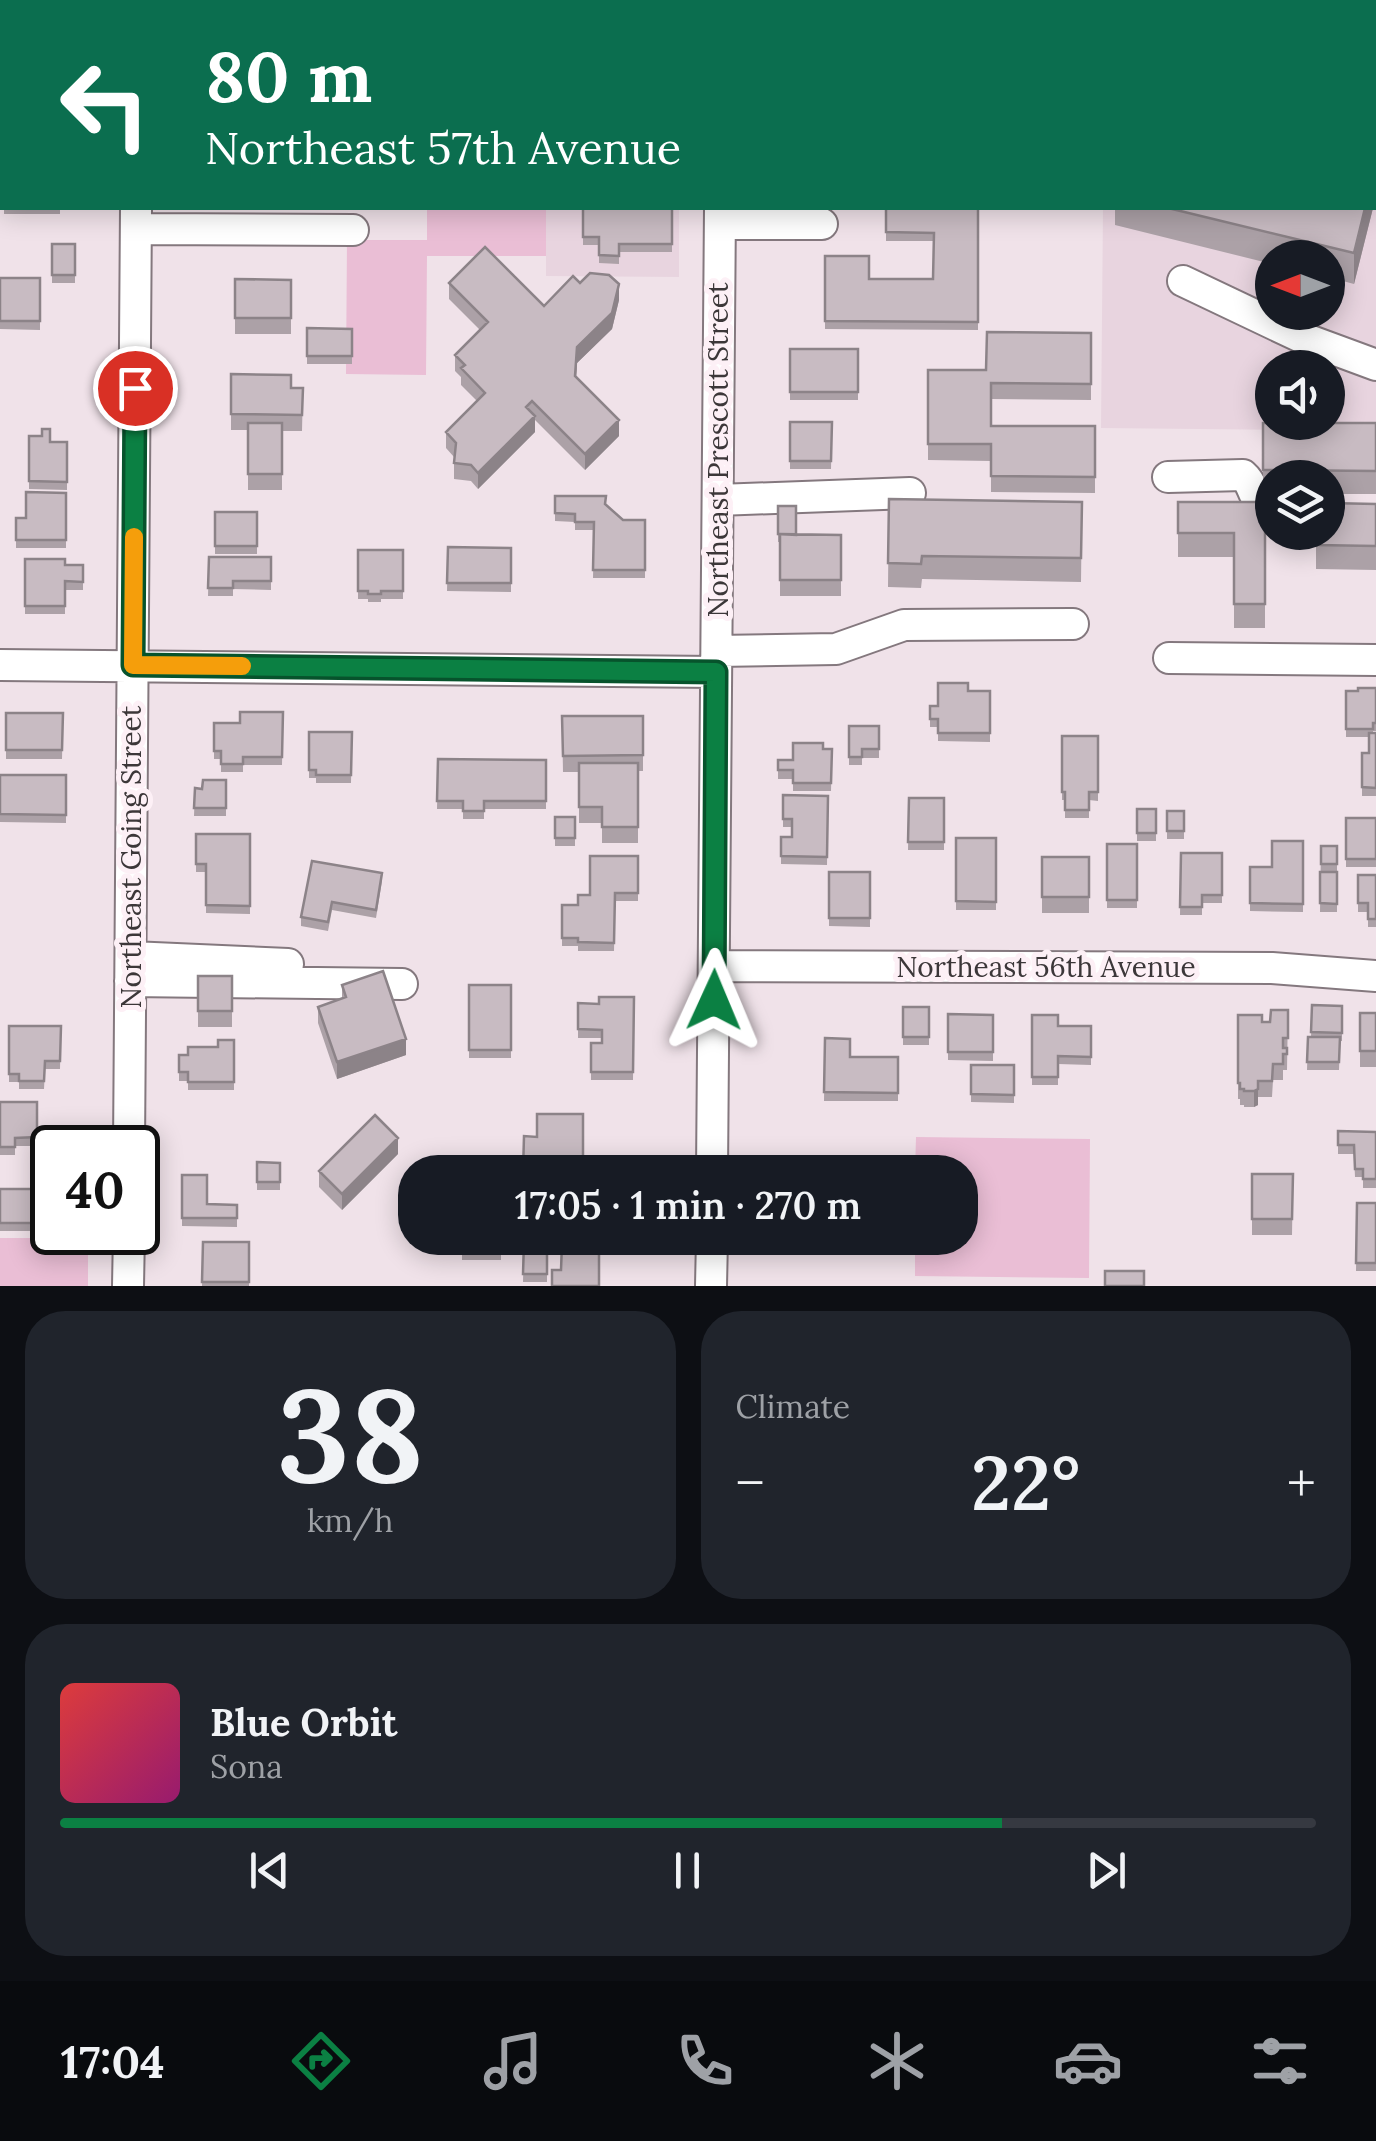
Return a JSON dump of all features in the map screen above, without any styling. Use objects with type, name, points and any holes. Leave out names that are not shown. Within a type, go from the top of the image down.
[{"type":"street","points":[[720,216],[822,224]]},
{"type":"street","name":"Northeast Prescott Street","points":[[712,1155],[720,216]]},
{"type":"street","points":[[136,218],[353,230]]},
{"type":"street","name":"Northeast Going Street","points":[[129,1125],[136,218]]},
{"type":"street","points":[[1183,281],[1303,338],[1376,364]]},
{"type":"street","points":[[1168,477],[1242,476],[1255,492]]},
{"type":"street","points":[[718,500],[910,493]]},
{"type":"street","points":[[0,665],[717,661],[836,649],[904,625],[1073,624]]},
{"type":"street","points":[[1169,658],[1376,660]]},
{"type":"street","name":"Northeast 56th Avenue","points":[[715,966],[1272,968],[1376,976]]},
{"type":"street","points":[[131,969],[357,968]]},
{"type":"street","points":[[131,969],[402,984]]},
{"type":"street","points":[[128,1286],[129,1255]]},
{"type":"street","points":[[711,1286],[712,1255]]},
{"type":"shaded area","points":[[427,210],[546,210],[546,256],[427,256],[426,375],[346,374],[347,240],[427,240]]},
{"type":"shaded area","points":[[546,210],[679,210],[679,277],[546,276]]},
{"type":"shaded area","points":[[1103,210],[1376,210],[1376,431],[1345,431],[1345,350],[1255,350],[1255,430],[1101,428]]},
{"type":"shaded area","points":[[916,1137],[1090,1139],[1089,1278],[915,1276],[915,1255],[978,1255],[978,1155],[915,1155]]},
{"type":"shaded area","points":[[0,1238],[30,1238],[30,1255],[88,1255],[88,1286],[0,1286]]},
{"type":"building","points":[[583,210],[672,210],[672,244],[619,244],[619,256],[599,255],[599,237],[583,237]]},
{"type":"building","points":[[886,210],[978,210],[978,322],[825,321],[825,256],[869,256],[869,279],[933,279],[934,233],[886,232]]},
{"type":"building","points":[[1176,210],[1365,210],[1354,253],[1345,251],[1345,240],[1300,240]]},
{"type":"building","points":[[52,244],[75,244],[75,275],[52,275]]},
{"type":"building","points":[[485,247],[544,306],[573,276],[580,283],[590,273],[609,275],[619,284],[612,313],[577,347],[575,376],[619,420],[585,454],[532,401],[526,407],[535,416],[478,473],[471,465],[454,463],[456,443],[446,432],[485,393],[461,368],[465,365],[455,355],[488,322],[449,283]]},
{"type":"building","points":[[0,278],[40,278],[40,321],[0,321]]},
{"type":"building","points":[[235,279],[291,280],[291,318],[235,318]]},
{"type":"building","points":[[307,328],[352,329],[352,356],[307,356]]},
{"type":"building","points":[[987,332],[1091,333],[1091,384],[991,383],[991,426],[1095,426],[1095,477],[991,476],[991,444],[928,444],[928,370],[986,370]]},
{"type":"building","points":[[790,349],[858,349],[858,392],[790,392]]},
{"type":"building","points":[[231,374],[291,375],[291,388],[303,388],[302,415],[231,414]]},
{"type":"building","points":[[790,422],[832,422],[831,461],[790,461]]},
{"type":"building","points":[[248,423],[282,423],[282,474],[248,474]]},
{"type":"building","points":[[1345,423],[1376,423],[1376,471],[1345,471],[1345,460],[1263,460],[1263,440],[1345,440]]},
{"type":"building","points":[[42,429],[50,429],[50,442],[67,442],[67,482],[29,481],[29,436],[42,436]]},
{"type":"building","points":[[26,492],[66,493],[66,540],[16,540],[16,518],[26,518]]},
{"type":"building","points":[[555,496],[606,496],[605,504],[623,520],[645,520],[645,570],[593,570],[594,522],[575,522],[575,514],[555,513]]},
{"type":"building","points":[[889,499],[1082,502],[1081,558],[922,556],[921,564],[888,563]]},
{"type":"building","points":[[1178,502],[1255,502],[1255,550],[1265,550],[1265,604],[1234,604],[1234,533],[1178,533]]},
{"type":"building","points":[[1345,503],[1376,504],[1376,546],[1345,545]]},
{"type":"building","points":[[778,506],[796,506],[796,535],[778,534]]},
{"type":"building","points":[[215,512],[257,512],[257,546],[215,546]]},
{"type":"building","points":[[780,534],[841,535],[841,580],[780,580]]},
{"type":"building","points":[[448,547],[511,548],[511,583],[447,583]]},
{"type":"building","points":[[358,550],[403,550],[403,591],[358,591]]},
{"type":"building","points":[[209,557],[271,557],[271,581],[233,581],[233,588],[208,588]]},
{"type":"building","points":[[25,559],[65,559],[65,565],[83,565],[83,582],[65,581],[65,606],[25,606]]},
{"type":"building","points":[[938,683],[968,683],[968,691],[990,691],[990,733],[938,733],[938,719],[930,719],[930,706],[938,706]]},
{"type":"building","points":[[1376,688],[1373,729],[1346,729],[1346,691]]},
{"type":"building","points":[[240,712],[283,712],[282,757],[243,757],[243,764],[221,764],[221,751],[214,751],[214,723],[240,723]]},
{"type":"building","points":[[6,713],[63,713],[62,750],[6,750]]},
{"type":"building","points":[[562,716],[643,716],[643,755],[563,756]]},
{"type":"building","points":[[849,726],[879,726],[879,749],[862,749],[862,757],[849,757]]},
{"type":"building","points":[[309,732],[352,732],[351,775],[316,775],[316,770],[309,770]]},
{"type":"building","points":[[1369,733],[1376,733],[1376,788],[1362,787],[1362,753],[1369,753]]},
{"type":"building","points":[[1062,736],[1098,736],[1098,792],[1089,792],[1089,810],[1065,810]]},
{"type":"building","points":[[793,743],[823,743],[823,749],[832,749],[831,783],[793,783],[793,770],[778,770],[778,760],[793,760]]},
{"type":"building","points":[[438,759],[546,760],[546,801],[484,801],[484,811],[463,811],[463,801],[437,801]]},
{"type":"building","points":[[579,763],[638,763],[638,827],[602,827],[602,807],[579,807]]},
{"type":"building","points":[[0,775],[66,775],[66,815],[0,814]]},
{"type":"building","points":[[203,780],[226,780],[226,808],[194,808],[195,788],[202,789]]},
{"type":"building","points":[[783,795],[828,796],[827,857],[781,856],[781,837],[792,837],[792,819],[783,819]]},
{"type":"building","points":[[909,798],[944,798],[944,842],[908,842]]},
{"type":"building","points":[[1137,809],[1156,809],[1156,833],[1137,833]]},
{"type":"building","points":[[1167,811],[1184,811],[1184,831],[1167,831]]},
{"type":"building","points":[[555,817],[575,817],[575,838],[555,838]]},
{"type":"building","points":[[1346,818],[1376,818],[1376,859],[1346,859]]},
{"type":"building","points":[[196,834],[250,834],[250,906],[206,905],[206,864],[196,864]]},
{"type":"building","points":[[956,838],[996,838],[996,902],[956,901]]},
{"type":"building","points":[[1272,841],[1303,841],[1303,904],[1250,903],[1250,867],[1272,867]]},
{"type":"building","points":[[1107,844],[1137,844],[1137,900],[1107,900]]},
{"type":"building","points":[[1321,846],[1337,846],[1337,864],[1321,864]]},
{"type":"building","points":[[1181,853],[1222,853],[1222,895],[1202,895],[1202,907],[1180,907]]},
{"type":"building","points":[[590,856],[638,856],[638,893],[615,893],[614,943],[562,938],[562,905],[578,905],[578,895],[590,895]]},
{"type":"building","points":[[1042,857],[1089,857],[1089,897],[1042,897]]},
{"type":"building","points":[[312,861],[382,873],[376,910],[332,902],[328,922],[301,917]]},
{"type":"building","points":[[829,872],[870,872],[870,918],[829,918]]},
{"type":"building","points":[[1320,872],[1337,872],[1337,904],[1320,903]]},
{"type":"building","points":[[1358,875],[1376,875],[1376,919],[1368,919],[1368,903],[1358,903]]},
{"type":"building","points":[[383,971],[406,1039],[337,1062],[318,1007],[346,997],[342,985]]},
{"type":"building","points":[[198,976],[232,976],[232,1011],[198,1011]]},
{"type":"building","points":[[469,985],[511,985],[511,1050],[469,1050]]},
{"type":"building","points":[[599,997],[634,997],[633,1072],[591,1072],[591,1043],[602,1043],[602,1030],[578,1029],[578,1003],[599,1004]]},
{"type":"building","points":[[1312,1005],[1342,1006],[1342,1033],[1311,1032]]},
{"type":"building","points":[[903,1007],[929,1007],[929,1037],[903,1037]]},
{"type":"building","points":[[1271,1010],[1288,1010],[1288,1038],[1283,1038],[1287,1054],[1283,1054],[1283,1064],[1273,1064],[1272,1081],[1258,1081],[1258,1089],[1244,1091],[1238,1083],[1238,1015],[1262,1015],[1262,1022],[1270,1022]]},
{"type":"building","points":[[1360,1013],[1376,1013],[1376,1051],[1360,1051]]},
{"type":"building","points":[[948,1014],[993,1015],[993,1052],[948,1052]]},
{"type":"building","points":[[1032,1015],[1058,1015],[1058,1026],[1091,1026],[1091,1057],[1058,1056],[1058,1077],[1032,1077]]},
{"type":"building","points":[[9,1026],[61,1026],[60,1061],[45,1061],[44,1081],[19,1081],[19,1074],[9,1074]]},
{"type":"building","points":[[1308,1037],[1340,1037],[1339,1062],[1307,1062]]},
{"type":"building","points":[[825,1038],[850,1039],[850,1057],[898,1057],[898,1093],[824,1092]]},
{"type":"building","points":[[218,1040],[234,1040],[234,1082],[188,1082],[188,1072],[179,1072],[179,1055],[188,1055],[188,1047],[218,1047]]},
{"type":"building","points":[[971,1065],[1014,1065],[1014,1095],[971,1094]]},
{"type":"building","points":[[0,1102],[37,1102],[37,1125],[30,1125],[30,1137],[15,1138],[15,1147],[0,1147]]},
{"type":"building","points":[[537,1114],[583,1114],[583,1155],[523,1155],[524,1136],[537,1137]]},
{"type":"building","points":[[375,1115],[398,1138],[342,1194],[319,1171]]},
{"type":"building","points":[[1338,1131],[1376,1132],[1376,1179],[1363,1179],[1363,1169],[1355,1169],[1354,1145],[1338,1145]]},
{"type":"building","points":[[257,1162],[280,1163],[280,1182],[257,1182]]},
{"type":"building","points":[[1252,1174],[1293,1174],[1292,1219],[1252,1219]]},
{"type":"building","points":[[182,1175],[207,1175],[207,1204],[237,1205],[237,1218],[182,1218]]},
{"type":"building","points":[[0,1189],[30,1189],[30,1223],[0,1223]]},
{"type":"building","points":[[1357,1203],[1376,1203],[1376,1263],[1356,1263]]},
{"type":"building","points":[[203,1242],[249,1242],[249,1282],[202,1282]]},
{"type":"building","points":[[524,1255],[547,1255],[547,1274],[523,1274]]},
{"type":"building","points":[[562,1255],[599,1255],[599,1286],[552,1286],[552,1270],[561,1270]]},
{"type":"building","points":[[1105,1271],[1144,1271],[1144,1286],[1105,1286]]},
{"type":"slow traffic","points":[[134,537],[133,665],[242,666]]},
{"type":"route","points":[[135,388],[133,665],[716,672],[714,1000]]}]
